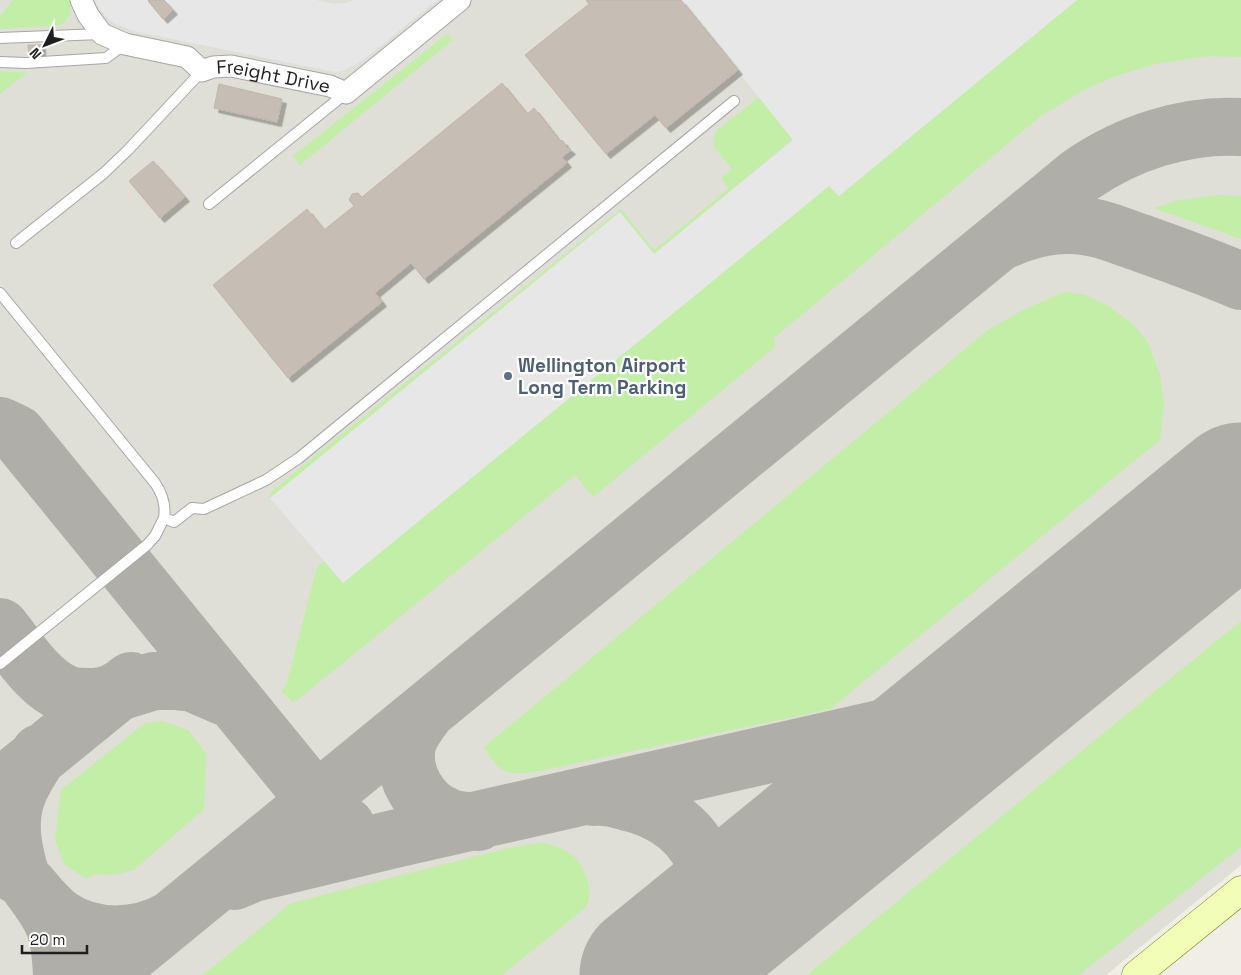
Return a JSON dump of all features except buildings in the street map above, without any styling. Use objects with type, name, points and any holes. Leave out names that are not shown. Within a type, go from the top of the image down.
[{"type":"main road","points":[[1136,975],[1241,890]]},
{"type":"street","points":[[81,0],[88,15],[102,34]]},
{"type":"street","name":"Freight Drive","points":[[102,34],[125,44],[187,56],[202,71],[213,67],[231,66],[330,86],[346,93],[460,0]]},
{"type":"lane","points":[[0,38],[102,34]]},
{"type":"lane","points":[[0,62],[26,63],[106,58],[125,44]]},
{"type":"lane","points":[[16,243],[104,173],[202,71]]},
{"type":"lane","points":[[209,204],[346,93]]},
{"type":"lane","points":[[164,518],[174,522],[192,508],[204,509],[266,480],[299,458],[734,101]]},
{"type":"lane","points":[[0,293],[156,483],[164,501],[164,518],[155,536],[147,545],[0,664]]},
{"type":"shaded area","points":[[0,0],[1241,0],[1241,865],[1106,975],[0,975]]},
{"type":"shaded area","points":[[94,0],[316,0],[334,4],[347,3],[354,0],[437,0],[362,61],[343,71],[335,72],[133,31],[114,23],[105,16]]},
{"type":"shaded area","name":"Wellington Airport Long Term Parking","points":[[681,0],[1077,0],[839,196],[829,186],[343,583],[270,498],[620,212],[654,254],[793,140]]},
{"type":"green space","points":[[13,0],[70,0],[70,14],[60,25],[0,29],[0,16]]},
{"type":"green space","points":[[1077,0],[1241,0],[1241,57],[1207,56],[1156,64],[1116,76],[1084,90],[1041,116],[774,338],[775,347],[593,497],[575,475],[296,701],[292,702],[281,691],[286,686],[317,567],[324,561],[343,583],[829,185],[839,196]]},
{"type":"green space","points":[[447,34],[451,37],[452,41],[300,165],[293,156]]},
{"type":"green space","points":[[0,71],[27,73],[0,94]]},
{"type":"green space","points":[[759,97],[793,139],[654,254],[620,212],[270,498],[269,495],[274,489],[621,209],[654,250],[729,188],[721,178],[732,169],[714,147],[715,132]]},
{"type":"green space","points":[[1218,195],[1241,196],[1241,239],[1154,208],[1179,200]]},
{"type":"green space","points":[[1064,292],[1083,294],[1107,305],[1133,324],[1148,342],[1160,375],[1164,404],[1160,440],[830,709],[535,772],[517,773],[504,770],[489,756],[484,747],[988,330],[1023,310]]},
{"type":"green space","points":[[1241,621],[1241,847],[1079,975],[807,975]]},
{"type":"green space","points":[[162,721],[188,730],[206,753],[204,809],[134,870],[114,875],[93,874],[87,879],[64,864],[55,840],[61,790],[145,723]]},
{"type":"green space","points":[[543,842],[568,852],[579,862],[588,885],[589,893],[586,907],[502,975],[203,975],[291,903],[513,847]]},
{"type":"taxiway","points":[[104,975],[1081,175],[1118,154],[1157,138],[1199,129],[1241,127]]},
{"type":"taxiway","points":[[1004,240],[1043,227],[1059,225],[1086,226],[1141,243],[1241,281]]},
{"type":"taxiway","points":[[0,426],[17,434],[317,802],[326,812],[346,826]]},
{"type":"taxiway","points":[[0,627],[38,674],[56,689],[66,694],[80,697],[107,695],[117,691],[131,681]]},
{"type":"taxiway","points":[[234,881],[253,873],[394,839],[915,721],[960,706],[996,687],[1049,652]]},
{"type":"taxiway","points":[[0,788],[118,692],[154,681],[175,681],[193,683],[235,701]]},
{"type":"taxiway","points":[[426,712],[408,740],[406,756],[410,778],[421,797],[438,812],[455,819],[478,822]]},
{"type":"taxiway","points":[[0,865],[21,877],[12,836],[12,816],[19,789],[40,753]]},
{"type":"taxiway","points":[[594,797],[613,798],[639,805],[666,817],[688,835],[703,859],[710,883],[709,907],[698,929],[677,955]]},
{"type":"taxiway","points":[[62,975],[60,948],[55,928],[46,909],[30,887],[60,918],[86,930],[100,933],[130,934],[144,931],[171,920]]},
{"type":"runway","points":[[652,975],[1241,495]]},
{"type":"place","name":"Wellington Airport Long Term Parking","points":[[508,376]]}]
